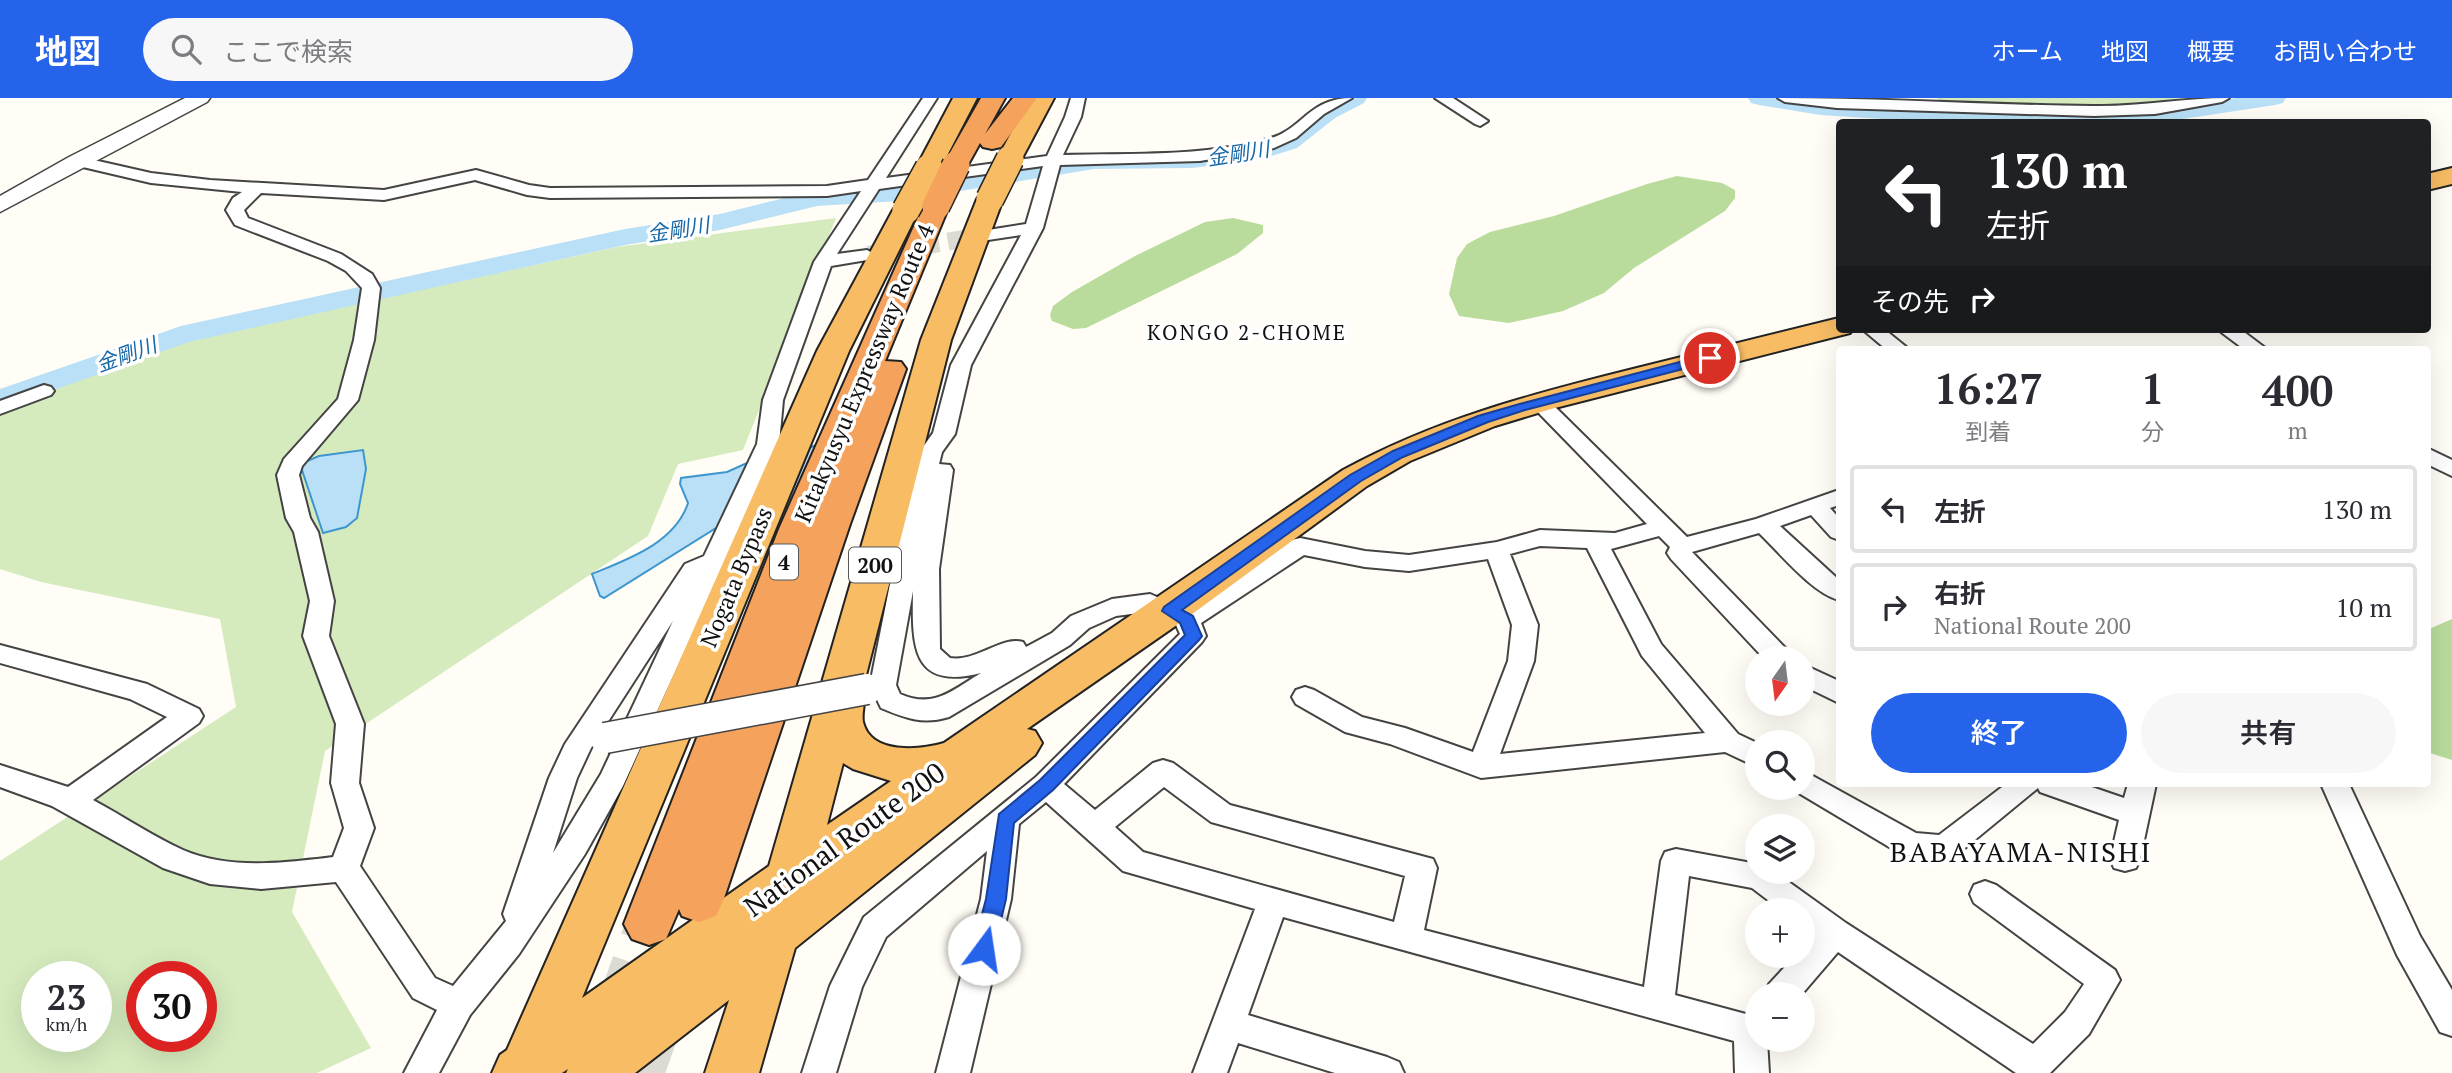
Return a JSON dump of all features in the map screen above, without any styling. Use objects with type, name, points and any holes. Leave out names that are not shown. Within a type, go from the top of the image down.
[{"type":"highway","name":"Nogata Bypass","points":[[956,210],[929,168],[965,98]]},
{"type":"highway","name":"4","points":[[982,98],[982,154]]},
{"type":"highway","points":[[982,154],[993,98]]},
{"type":"highway","points":[[982,154],[1014,98]]},
{"type":"highway","name":"4","points":[[982,154],[1025,98]]},
{"type":"highway","name":"Nogata Bypass","points":[[774,936],[790,878],[865,683],[936,340],[956,210],[982,154],[1042,98]]},
{"type":"highway","name":"Kitakyusyu Expressway Route 4","points":[[649,924],[797,529],[982,154]]},
{"type":"highway","points":[[2431,181],[2452,176]]},
{"type":"highway","name":"Nogata Bypass","points":[[523,1071],[735,536],[782,440],[833,351],[956,210]]},
{"type":"highway","name":"Kitakyusyu Expressway Route 4","points":[[699,901],[832,524],[905,331],[956,210]]},
{"type":"highway","name":"National Route 200","points":[[593,1073],[774,936],[1355,478],[1398,454],[1483,419],[1539,402],[1836,328]]},
{"type":"highway","name":"National Route 200","points":[[523,1071],[1021,711],[1179,615]]},
{"type":"highway","points":[[865,683],[841,720],[848,740],[864,755],[882,762],[907,766],[932,765],[961,755]]},
{"type":"highway","name":"National Route 200","points":[[732,1073],[774,936]]},
{"type":"street","points":[[0,205],[76,161],[200,98]]},
{"type":"street","points":[[782,440],[773,400],[823,262],[930,98]]},
{"type":"street","points":[[819,1073],[846,986],[876,927],[906,899],[1046,785],[1193,636],[1179,615],[1150,603],[1112,608],[1080,622],[1041,632],[1005,655],[981,665],[962,668],[948,666],[936,661],[928,651],[925,609],[928,552],[942,466],[944,434],[961,365],[1034,228],[1053,160],[1073,117],[1078,98]]},
{"type":"street","points":[[76,161],[151,178],[257,188],[384,195],[476,175],[527,190],[550,193],[827,191],[1053,160],[1178,158],[1244,150],[1274,143],[1290,135],[1319,111],[1345,98]]},
{"type":"street","points":[[1442,98],[1480,121]]},
{"type":"street","points":[[1785,98],[2124,111],[2222,98]]},
{"type":"street","points":[[257,188],[235,209],[241,221],[321,251],[362,273],[370,281],[371,288],[363,340],[348,400],[292,464],[288,475],[298,518],[306,532],[322,601],[316,636],[350,724],[345,783],[359,828],[344,867]]},
{"type":"street","points":[[956,210],[1034,228]]},
{"type":"street","points":[[823,262],[867,255]]},
{"type":"street","points":[[1877,333],[1895,346]]},
{"type":"street","points":[[2233,333],[2252,346]]},
{"type":"street","points":[[0,408],[44,391]]},
{"type":"street","points":[[1539,402],[1682,546]]},
{"type":"street","points":[[865,683],[913,528],[931,451],[944,434]]},
{"type":"street","points":[[2431,456],[2452,469]]},
{"type":"street","points":[[1682,546],[1764,524],[1836,498]]},
{"type":"street","points":[[1815,506],[1836,528]]},
{"type":"street","points":[[1764,524],[1836,590]]},
{"type":"street","points":[[1179,615],[1300,545],[1366,559],[1409,563],[1497,550],[1540,538],[1615,541],[1664,527]]},
{"type":"street","points":[[508,944],[563,778],[592,741],[694,570],[735,536]]},
{"type":"street","points":[[418,1068],[458,1004],[508,944],[575,845],[613,778],[735,536]]},
{"type":"street","points":[[1595,540],[1651,649],[1728,741],[1745,750]]},
{"type":"street","points":[[1682,546],[1679,553],[1767,646]]},
{"type":"street","points":[[1481,767],[1521,661],[1525,625],[1497,550]]},
{"type":"street","points":[[592,741],[865,683],[890,701],[916,712],[939,710],[1060,639],[1080,622]]},
{"type":"street","points":[[0,654],[138,691],[190,716],[69,801]]},
{"type":"street","points":[[1815,680],[1836,691]]},
{"type":"street","points":[[1305,697],[1355,725],[1395,735],[1481,767],[1728,741]]},
{"type":"street","points":[[1096,826],[1163,771],[1221,814],[1422,868],[1406,939]]},
{"type":"street","points":[[0,776],[69,801],[164,854],[209,871],[253,876],[291,876],[344,867]]},
{"type":"street","points":[[1046,785],[1134,862],[1406,939],[1745,1024]]},
{"type":"street","points":[[1815,789],[1911,845],[1944,848],[2018,787]]},
{"type":"street","points":[[2058,787],[2135,814]]},
{"type":"street","points":[[2126,859],[2141,787]]},
{"type":"street","points":[[2336,787],[2408,946],[2452,1021]]},
{"type":"street","points":[[953,1073],[996,899],[1005,820]]},
{"type":"street","points":[[1658,1004],[1676,861],[1760,877],[1835,933],[2034,1069],[2077,1023],[2105,980],[1985,894]]},
{"type":"street","points":[[344,867],[424,988],[458,1004]]},
{"type":"street","points":[[1210,1073],[1273,901]]},
{"type":"street","points":[[1792,982],[1835,933]]},
{"type":"street","points":[[1227,1024],[1387,1073]]},
{"type":"street","points":[[1752,1052],[1752,1073]]},
{"type":"green space","points":[[1936,98],[2187,98],[2126,106],[2065,107],[1942,101]]},
{"type":"green space","points":[[1677,176],[1722,183],[1735,190],[1735,198],[1725,211],[1634,268],[1604,293],[1563,311],[1509,323],[1459,316],[1449,294],[1457,258],[1467,244],[1490,232],[1554,216]]},
{"type":"green space","points":[[836,218],[743,450],[678,464],[648,536],[325,751],[292,912],[371,1048],[317,1073],[0,1073],[0,861],[236,707],[220,619],[41,582],[0,569],[0,411],[168,345],[617,247]]},
{"type":"green space","points":[[1233,218],[1263,225],[1263,233],[1237,254],[1086,328],[1073,329],[1052,321],[1050,315],[1053,306],[1135,256],[1205,222]]},
{"type":"green space","points":[[2452,619],[2452,760],[2431,753],[2431,628]]},
{"type":"water","points":[[843,442],[819,513],[783,506],[721,525],[604,598],[600,596],[592,574],[649,548],[673,529],[682,517],[688,503],[680,484],[681,478],[727,472],[747,463],[797,453],[816,445]]},
{"type":"water","points":[[363,450],[366,469],[357,518],[346,527],[323,533],[300,464],[319,456]]},
{"type":"waterway","name":"金剛川","points":[[0,400],[181,335],[625,237],[720,222],[817,198],[899,193],[1094,162],[1192,161],[1262,152],[1289,143],[1327,113],[1356,98]]},
{"type":"waterway","name":"金剛川","points":[[1759,98],[1820,108],[1883,112],[2116,118],[2176,115],[2275,98]]},
{"type":"tunnel","points":[[868,255],[988,235]]},
{"type":"tunnel","points":[[596,1073],[649,924]]},
{"type":"tunnel","points":[[641,1073],[661,1016]]},
{"type":"district","name":"KONGO 2-CHOME","points":[[1247,332]]},
{"type":"district","name":"BABAYAMA-NISHI","points":[[2021,851]]},
{"type":"route","points":[[984,949],[996,899],[1005,820],[1046,785],[1193,636],[1187,620],[1170,611],[1355,478],[1398,454],[1483,419],[1520,407],[1710,358]]}]
